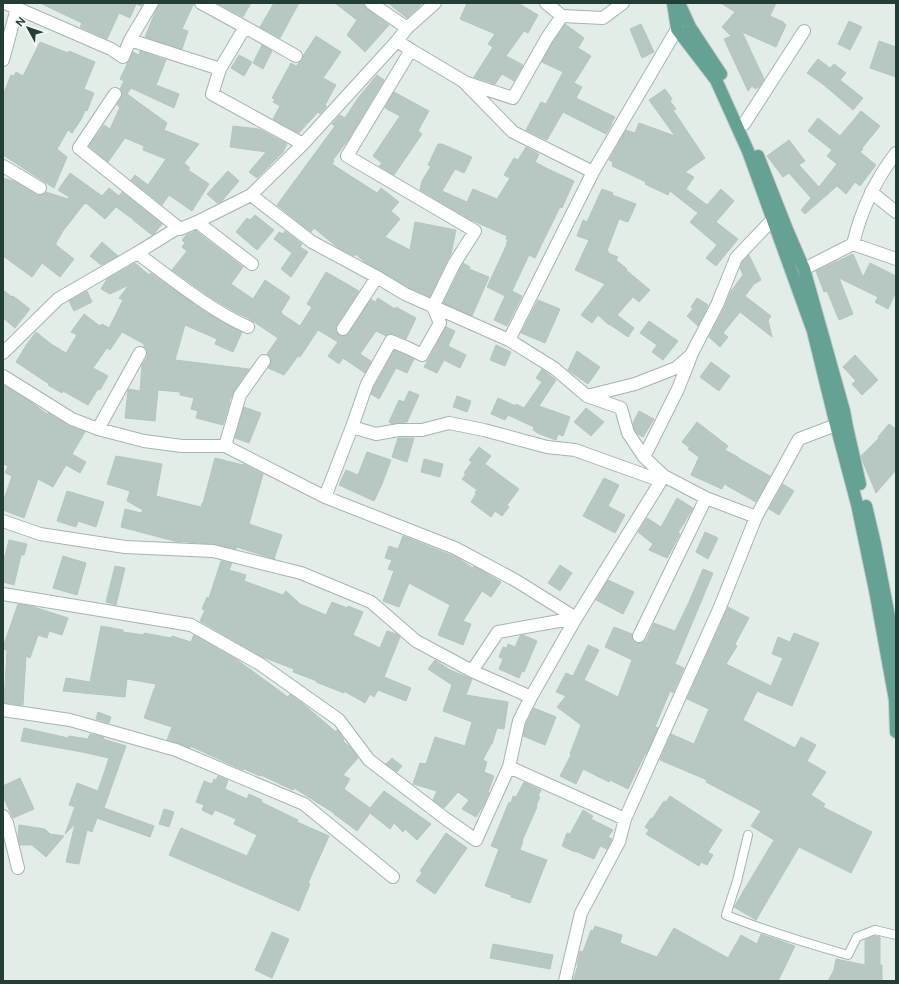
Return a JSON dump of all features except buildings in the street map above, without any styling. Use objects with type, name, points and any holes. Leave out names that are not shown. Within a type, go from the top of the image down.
[{"type":"main road","points":[[673,3],[678,28],[716,80],[748,151],[813,331],[857,504],[875,590],[895,700],[896,732]]},
{"type":"main road","points":[[679,3],[690,27],[723,78],[755,148],[804,269],[844,411],[848,434],[875,544],[895,648],[895,660]]},
{"type":"street","points":[[5,3],[111,50],[123,57],[130,40],[152,3]]},
{"type":"street","points":[[201,3],[296,56]]},
{"type":"street","points":[[371,3],[407,28]]},
{"type":"street","points":[[3,353],[58,299],[138,253],[176,229],[197,222],[251,195],[303,144],[397,41],[407,28],[435,3]]},
{"type":"street","points":[[546,3],[562,16],[603,18],[623,3]]},
{"type":"street","points":[[3,60],[17,8]]},
{"type":"street","points":[[397,41],[463,81],[513,98],[547,38],[562,16]]},
{"type":"street","points":[[245,27],[220,69],[212,94],[303,144]]},
{"type":"street","points":[[509,340],[592,172],[678,28]]},
{"type":"street","points":[[744,124],[804,30]]},
{"type":"street","points":[[130,40],[220,69]]},
{"type":"street","points":[[325,497],[367,384],[391,341],[422,355],[440,323],[433,307],[454,264],[475,231],[347,156],[411,50]]},
{"type":"street","points":[[463,81],[513,132],[592,172]]},
{"type":"street","points":[[115,94],[79,148],[180,228]]},
{"type":"street","points":[[853,244],[858,225],[871,192],[886,165],[896,153]]},
{"type":"street","points":[[3,166],[40,188]]},
{"type":"street","points":[[871,192],[896,212]]},
{"type":"street","points":[[251,195],[312,242],[405,294],[509,340],[554,368],[587,396],[621,408],[628,433],[644,457],[664,476],[706,498],[756,517]]},
{"type":"street","points":[[644,457],[678,389],[692,355],[717,305],[736,258],[772,220]]},
{"type":"street","points":[[197,222],[252,264]]},
{"type":"street","points":[[804,269],[853,244],[896,259]]},
{"type":"street","points":[[138,253],[167,276],[209,305],[248,327]]},
{"type":"street","points":[[343,329],[377,277]]},
{"type":"street","points":[[98,429],[140,353]]},
{"type":"street","points":[[587,396],[635,384],[656,376],[676,368],[692,355]]},
{"type":"street","points":[[225,446],[240,395],[264,361]]},
{"type":"street","points":[[3,376],[72,419],[98,429],[144,441],[182,446],[225,446],[325,497],[455,548],[515,580],[576,618]]},
{"type":"street","points":[[352,427],[376,434],[399,430],[422,430],[449,423],[484,430],[547,447],[574,450],[653,478],[664,476]]},
{"type":"street","points":[[565,981],[581,913],[619,842],[625,819],[720,607],[756,517],[799,439],[836,425]]},
{"type":"street","points":[[3,594],[191,625],[260,664],[339,720],[369,760],[446,820],[476,840],[509,767],[519,721],[531,697],[576,618],[664,476]]},
{"type":"street","points":[[639,636],[706,498]]},
{"type":"street","points":[[3,521],[40,534],[125,547],[213,551],[300,573],[371,602],[416,641],[472,671],[531,697]]},
{"type":"street","points":[[472,671],[498,632],[576,618]]},
{"type":"street","points":[[3,710],[70,720],[176,750],[304,804],[393,877]]},
{"type":"street","points":[[509,767],[625,819]]},
{"type":"street","points":[[3,816],[7,823],[18,868]]},
{"type":"lane","points":[[748,835],[737,881],[726,915],[810,944],[848,955],[857,937],[874,930],[896,936]]}]
